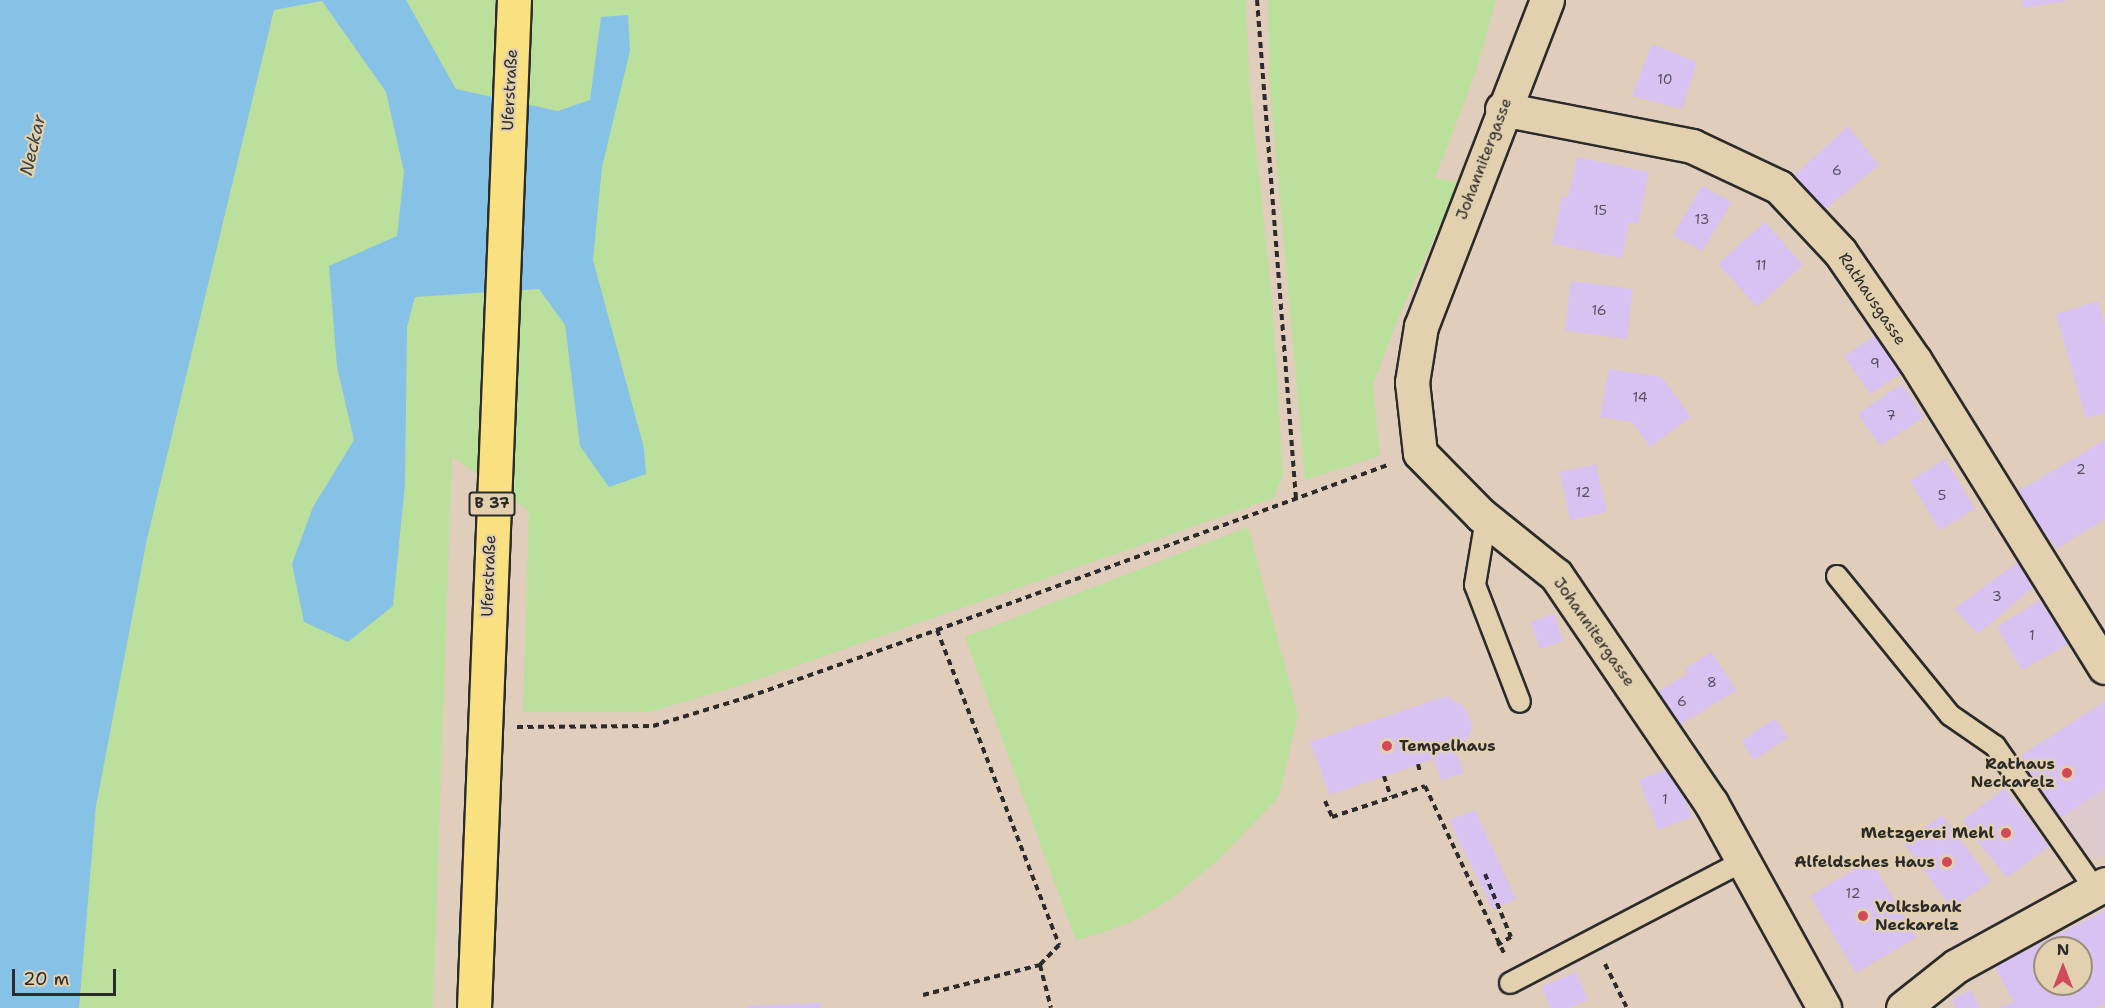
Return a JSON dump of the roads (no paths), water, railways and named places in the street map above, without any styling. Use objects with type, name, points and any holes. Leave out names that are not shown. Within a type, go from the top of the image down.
[{"type":"main road","name":"Uferstraße","points":[[474,1008],[514,0]]},
{"type":"street","name":"Johannitergasse","points":[[1547,0],[1503,109],[1422,326],[1412,382],[1420,453],[1486,519],[1556,575],[1711,803],[1824,1008]]},
{"type":"street","name":"Rathausgasse","points":[[1503,109],[1692,146],[1779,187],[1840,252],[1914,361],[2105,667]]},
{"type":"street","points":[[1904,1008],[1956,966],[2100,887]]},
{"type":"lane","points":[[1486,519],[1475,585],[1520,702]]},
{"type":"lane","points":[[1837,576],[1950,715],[1995,746],[2100,887]]},
{"type":"lane","points":[[1510,983],[1743,861]]},
{"type":"water","name":"Neckar","points":[[0,0],[406,0],[456,89],[558,111],[590,100],[601,17],[628,15],[630,51],[602,167],[593,260],[644,448],[646,474],[609,487],[580,446],[565,325],[539,289],[415,297],[407,327],[405,484],[393,606],[348,642],[304,622],[292,564],[313,507],[354,440],[337,367],[329,266],[397,236],[404,172],[386,92],[322,1],[274,10],[147,539],[96,806],[79,1008],[0,1008]]},
{"type":"place","name":"Tempelhaus","points":[[1387,746]]},
{"type":"place","name":"Rathaus Neckarelz","points":[[2067,773]]},
{"type":"place","name":"Metzgerei Mehl","points":[[2006,833]]},
{"type":"place","name":"Alfeldsches Haus","points":[[1947,862]]},
{"type":"place","name":"Volksbank Neckarelz","points":[[1863,916]]}]
